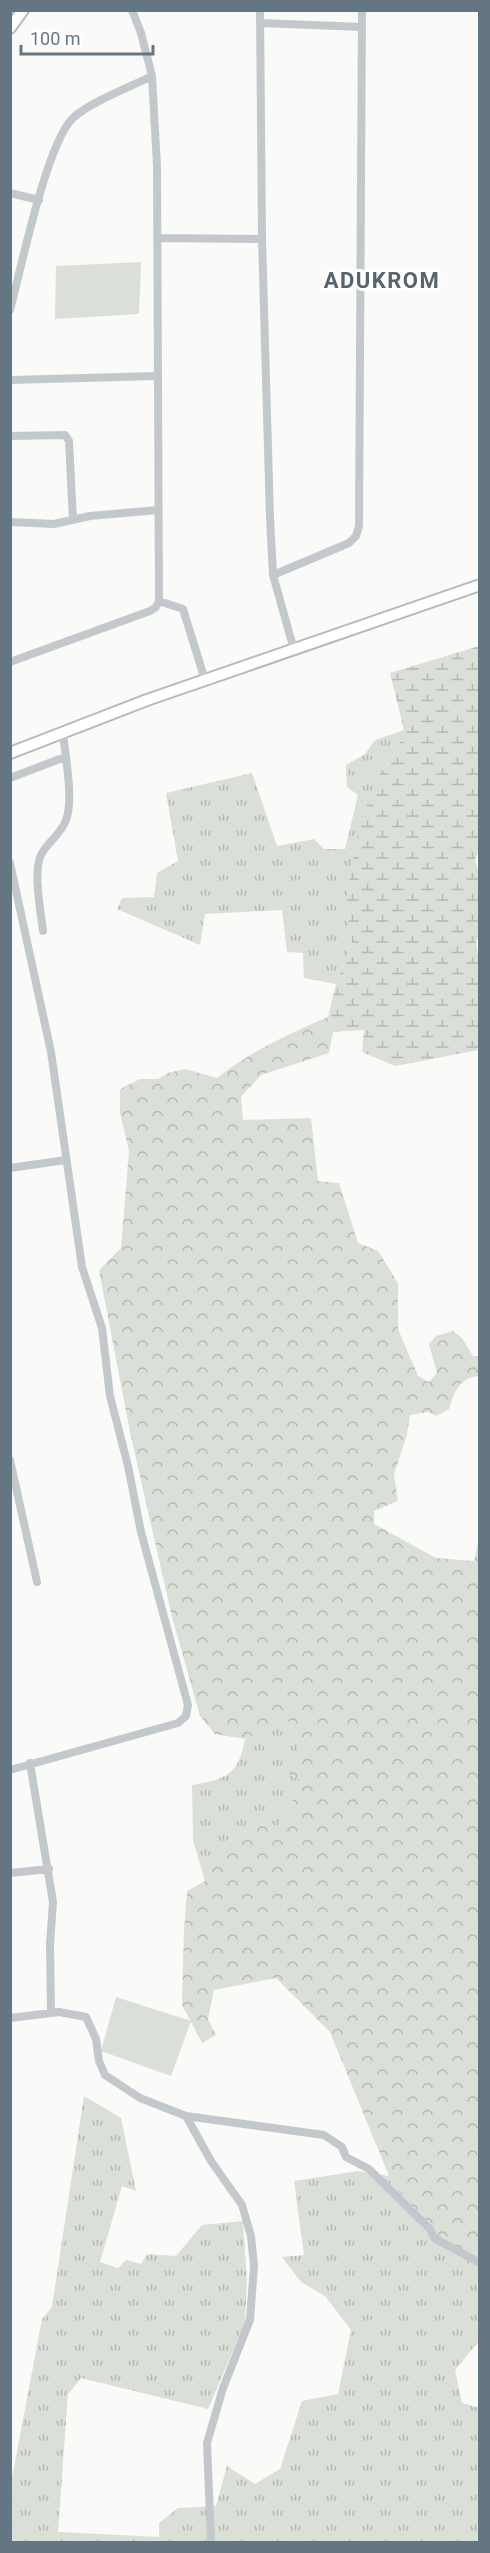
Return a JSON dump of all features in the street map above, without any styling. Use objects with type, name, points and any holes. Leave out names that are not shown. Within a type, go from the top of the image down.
[{"type":"street","points":[[10,28],[23,10]]},
{"type":"street","points":[[10,662],[150,611],[159,601],[157,376],[159,238],[152,76],[141,33],[132,10]]},
{"type":"street","points":[[260,10],[261,239],[273,575],[294,650]]},
{"type":"street","points":[[273,575],[349,543],[356,536],[359,526],[362,10]]},
{"type":"street","points":[[260,23],[362,27]]},
{"type":"street","points":[[10,310],[51,161],[70,120],[82,111],[152,76]]},
{"type":"street","points":[[10,193],[39,200]]},
{"type":"street","points":[[159,238],[261,239]]},
{"type":"street","points":[[10,380],[157,376]]},
{"type":"street","points":[[10,436],[65,435],[69,441],[73,520]]},
{"type":"street","points":[[10,522],[31,525],[90,516],[158,510]]},
{"type":"street","points":[[10,753],[206,680],[480,585]]},
{"type":"street","points":[[159,601],[183,609],[206,680]]},
{"type":"street","points":[[43,931],[38,869],[40,856],[59,834],[67,819],[69,781],[63,733]]},
{"type":"street","points":[[10,778],[65,757]]},
{"type":"street","points":[[10,863],[51,1052],[82,1267],[102,1328],[110,1396],[128,1466],[141,1532],[188,1711],[183,1721],[178,1723],[10,1770]]},
{"type":"street","points":[[10,1168],[66,1160]]},
{"type":"street","points":[[10,1460],[37,1581]]},
{"type":"street","points":[[30,1763],[53,1902],[50,1944],[51,2013]]},
{"type":"street","points":[[10,1873],[49,1869]]},
{"type":"street","points":[[10,2018],[51,2013],[76,2014],[86,2017],[96,2039],[99,2061],[105,2075],[140,2098],[186,2116],[324,2135],[342,2147],[346,2157],[369,2169],[430,2229],[434,2238],[480,2263]]},
{"type":"street","points":[[186,2116],[211,2161],[242,2205],[251,2236],[254,2266],[250,2320],[223,2388],[207,2443],[211,2542]]},
{"type":"green space","points":[[141,262],[139,314],[55,319],[56,266]]},
{"type":"green space","points":[[479,646],[480,849],[475,859],[479,875],[479,936],[476,941],[480,967],[479,1050],[395,1066],[362,1052],[364,1030],[333,1032],[328,1017],[336,984],[352,942],[346,900],[358,830],[378,776],[397,751],[404,730],[390,673]]},
{"type":"green space","points":[[404,730],[397,751],[378,776],[346,900],[352,942],[336,984],[304,978],[303,953],[287,952],[282,910],[205,914],[200,945],[117,909],[122,898],[154,897],[157,873],[178,861],[166,793],[252,773],[277,846],[314,839],[324,849],[345,849],[358,795],[347,787],[346,765],[365,754],[375,740]]},
{"type":"green space","points":[[328,1017],[333,1032],[329,1053],[261,1075],[241,1097],[243,1120],[311,1118],[318,1181],[339,1183],[358,1243],[378,1251],[398,1283],[398,1329],[418,1376],[429,1382],[437,1373],[429,1344],[436,1336],[453,1331],[462,1338],[473,1356],[479,1356],[479,1376],[462,1382],[449,1409],[436,1416],[428,1412],[410,1415],[407,1435],[394,1474],[398,1501],[374,1511],[374,1524],[436,1558],[474,1561],[479,1538],[479,2290],[462,2260],[425,2230],[389,2176],[330,2032],[276,1978],[214,1990],[208,2019],[216,2035],[202,2043],[182,2005],[187,1891],[205,1881],[226,1843],[261,1822],[279,1826],[302,1781],[287,1773],[299,1745],[290,1721],[245,1739],[215,1734],[200,1716],[172,1617],[130,1432],[99,1270],[121,1248],[129,1151],[120,1113],[120,1089],[140,1079],[158,1079],[168,1073],[185,1069],[217,1078],[257,1051]]},
{"type":"green space","points":[[290,1720],[299,1745],[302,1781],[279,1826],[261,1822],[226,1843],[205,1881],[193,1840],[192,1785],[222,1778],[229,1774],[239,1761],[245,1739]]},
{"type":"green space","points":[[116,1997],[191,2021],[171,2076],[101,2051]]},
{"type":"green space","points":[[84,2096],[121,2118],[136,2191],[122,2186],[100,2262],[118,2268],[126,2260],[141,2264],[147,2254],[176,2256],[202,2225],[243,2221],[247,2281],[245,2323],[208,2409],[81,2378],[68,2394],[58,2532],[159,2537],[159,2523],[178,2508],[216,2506],[227,2466],[255,2484],[280,2469],[302,2401],[338,2394],[351,2330],[325,2296],[301,2282],[282,2257],[304,2255],[294,2181],[358,2171],[389,2176],[425,2230],[462,2260],[479,2290],[479,2341],[455,2370],[462,2403],[479,2408],[479,2542],[11,2542],[11,2483],[42,2319],[52,2307]]},
{"type":"district","name":"ADUKROM","points":[[382,280]]}]
